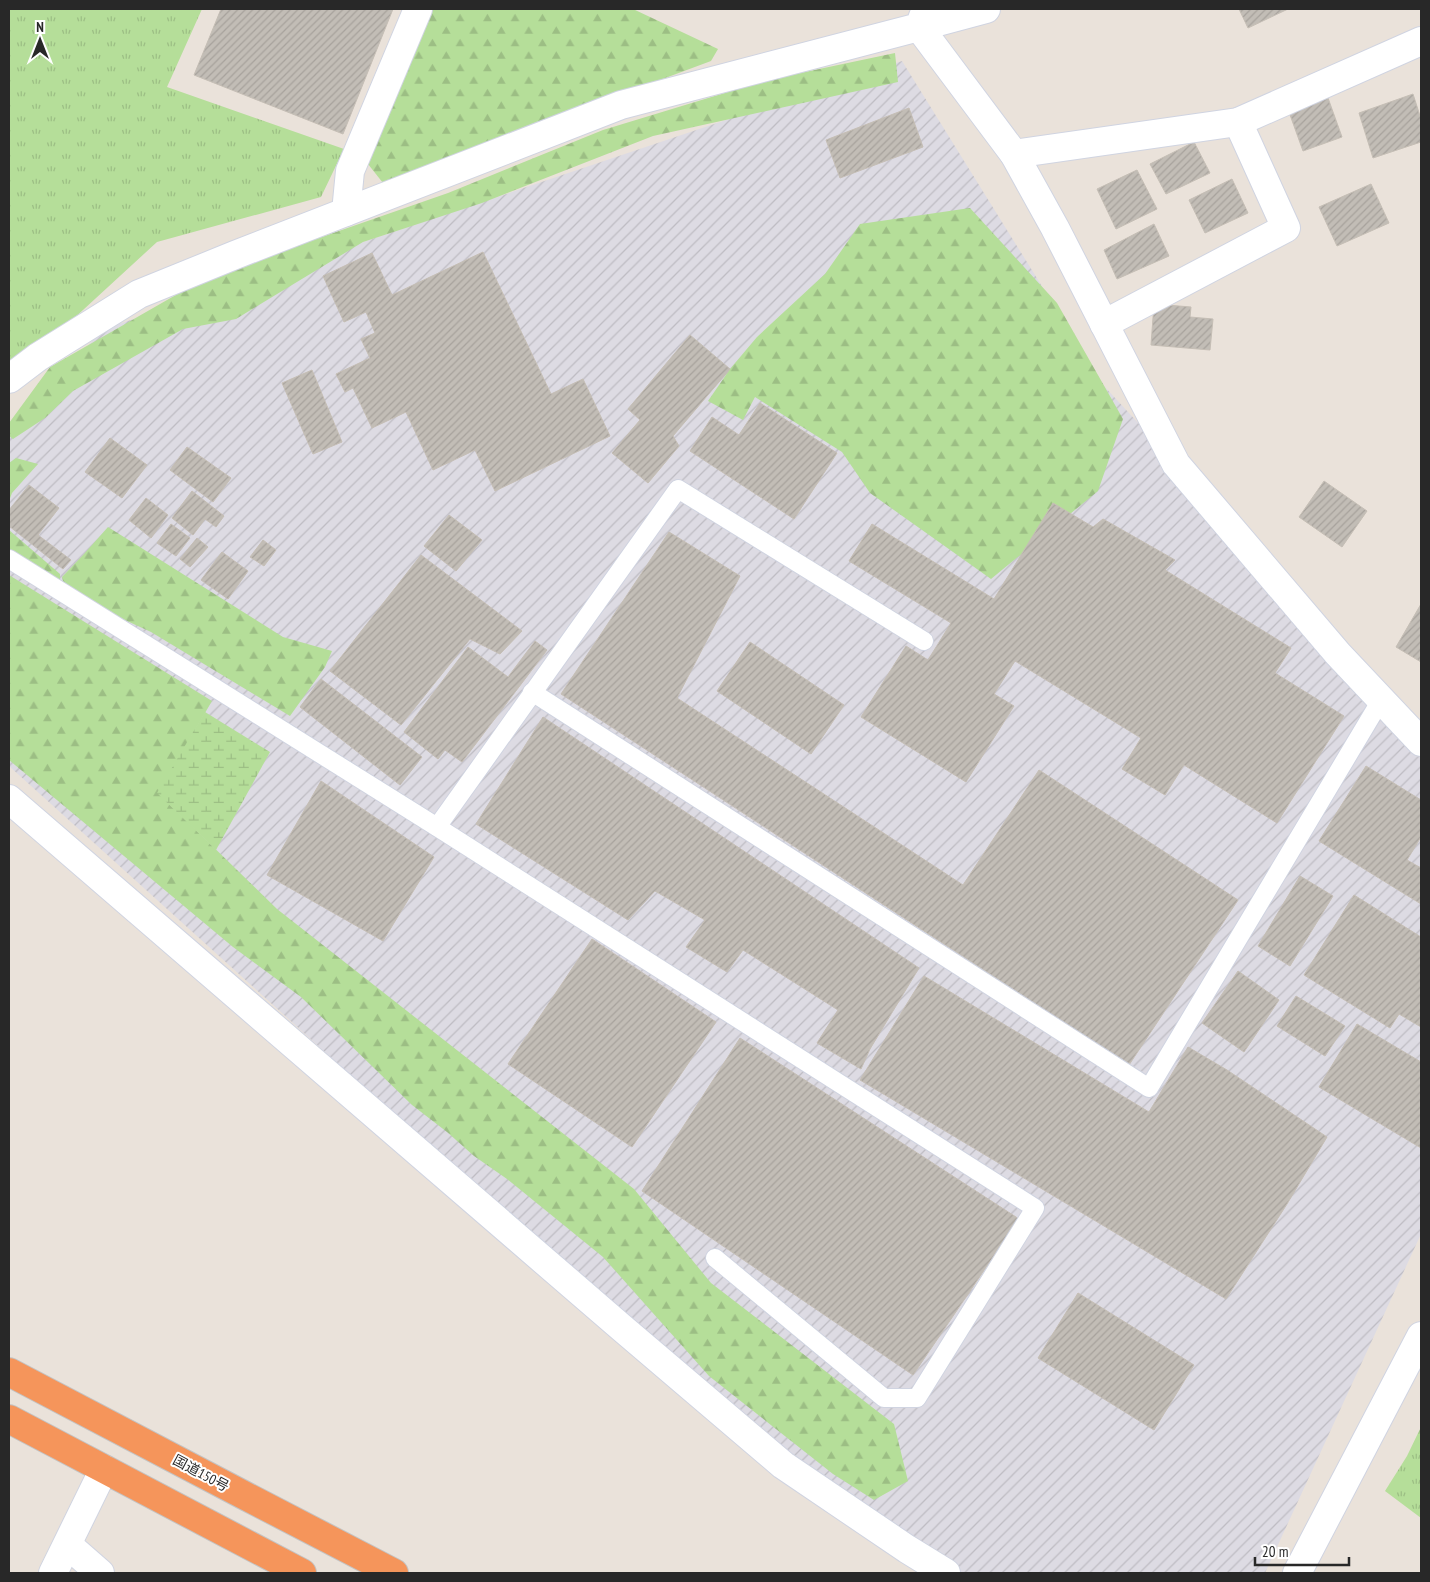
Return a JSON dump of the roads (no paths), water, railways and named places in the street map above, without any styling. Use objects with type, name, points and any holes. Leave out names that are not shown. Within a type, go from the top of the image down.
[{"type":"highway","name":"国道150号","points":[[9,1372],[266,1508],[394,1573]]},
{"type":"highway","points":[[9,1420],[302,1573]]},
{"type":"street","points":[[346,212],[350,171],[418,9]]},
{"type":"street","points":[[9,379],[38,357],[140,294],[621,105],[922,18],[986,9]]},
{"type":"street","points":[[922,18],[1014,154],[1055,228],[1176,464],[1338,654],[1421,742]]},
{"type":"street","points":[[1014,154],[1238,122],[1421,41]]},
{"type":"street","points":[[1104,324],[1286,228],[1238,122]]},
{"type":"street","points":[[9,799],[783,1465],[907,1549],[946,1573]]},
{"type":"street","points":[[1297,1573],[1421,1336]]},
{"type":"street","points":[[53,1573],[104,1469]]},
{"type":"street","points":[[68,1545],[100,1573]]},
{"type":"lane","points":[[437,827],[678,489],[924,642]]},
{"type":"lane","points":[[9,559],[437,827],[1035,1208],[917,1398],[884,1398],[715,1258]]},
{"type":"lane","points":[[532,692],[1149,1088],[1381,700]]}]
